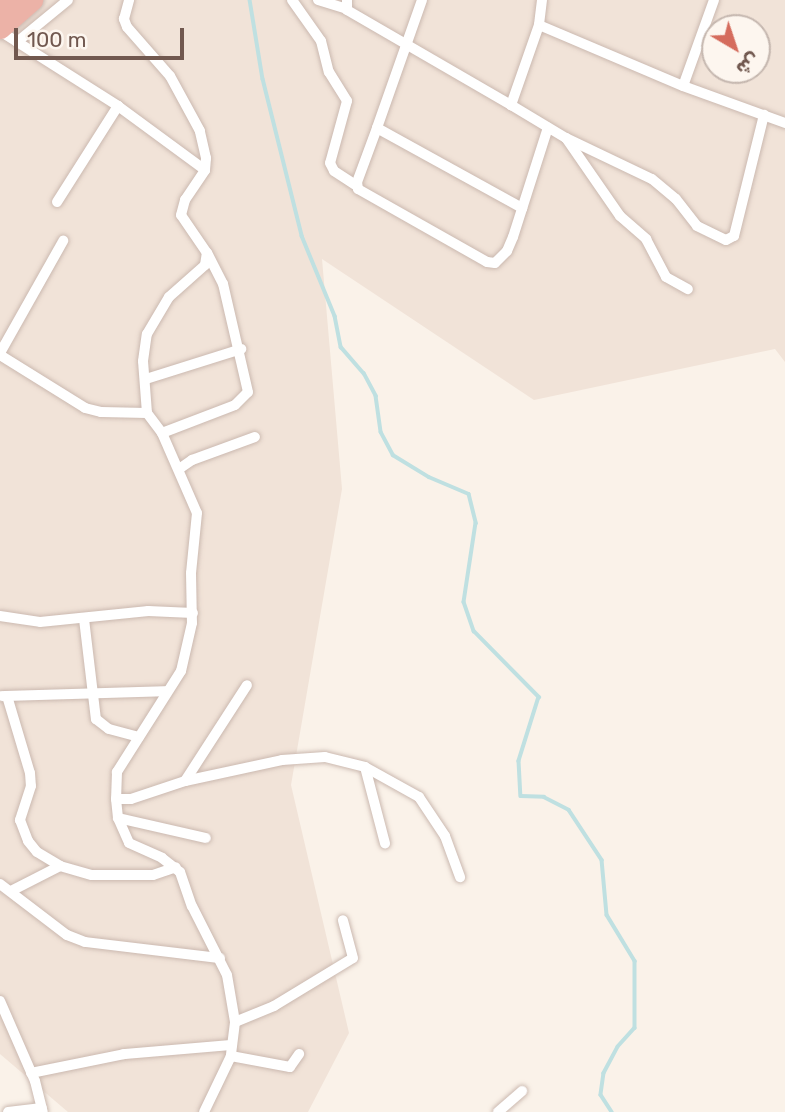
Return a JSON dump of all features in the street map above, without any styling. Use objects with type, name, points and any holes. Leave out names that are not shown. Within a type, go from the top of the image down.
[{"type":"highway","points":[[0,8],[9,0]]},
{"type":"highway","points":[[0,29],[32,0]]},
{"type":"street","points":[[17,42],[68,0]]},
{"type":"street","points":[[129,0],[124,19],[127,27],[170,76],[191,110],[206,158],[205,170],[185,200],[181,215],[207,253],[223,284],[241,349],[248,393],[235,405],[162,433]]},
{"type":"street","points":[[292,0],[321,41],[334,83],[347,101],[330,163],[334,172],[357,186],[361,192],[487,262],[495,263],[507,251],[548,127]]},
{"type":"street","points":[[318,0],[346,4],[405,47],[566,138],[652,179],[676,199],[697,226],[726,240],[734,236],[764,115]]},
{"type":"street","points":[[357,186],[422,0]]},
{"type":"street","points":[[511,105],[539,24],[542,0]]},
{"type":"street","points":[[683,86],[714,0]]},
{"type":"street","points":[[539,24],[683,86],[785,122]]},
{"type":"street","points":[[0,29],[118,106],[205,170]]},
{"type":"street","points":[[57,202],[118,106]]},
{"type":"street","points":[[377,128],[522,208]]},
{"type":"street","points":[[566,138],[620,216],[646,239],[666,277],[688,289]]},
{"type":"street","points":[[63,241],[0,354],[85,408],[101,412],[146,413]]},
{"type":"street","points":[[204,1112],[232,1051],[235,1022],[227,975],[176,867],[129,843],[118,818],[116,799],[117,772],[186,656],[193,613],[191,573],[197,513],[162,433],[146,413],[143,361],[147,334],[169,297],[205,265],[207,253]]},
{"type":"street","points":[[146,379],[241,349]]},
{"type":"street","points":[[178,468],[192,460],[255,437]]},
{"type":"street","points":[[0,615],[40,622],[148,611],[193,613]]},
{"type":"street","points":[[84,619],[96,719],[101,725],[139,737]]},
{"type":"street","points":[[186,781],[247,685]]},
{"type":"street","points":[[167,691],[4,696],[30,773],[31,786],[22,811],[21,828],[37,852],[60,866],[92,875],[153,875],[176,867]]},
{"type":"street","points":[[116,799],[131,799],[186,781],[310,756],[365,767],[419,797],[444,836],[460,877]]},
{"type":"street","points":[[365,767],[385,843]]},
{"type":"street","points":[[118,818],[206,838]]},
{"type":"street","points":[[11,891],[60,866]]},
{"type":"street","points":[[0,884],[67,935],[85,942],[220,958]]},
{"type":"street","points":[[235,1022],[274,1006],[353,958],[343,920]]},
{"type":"street","points":[[0,1001],[31,1073],[43,1110],[8,1112]]},
{"type":"street","points":[[31,1073],[124,1054],[232,1051],[290,1067],[299,1054]]},
{"type":"street","points":[[498,1112],[522,1091]]},
{"type":"shaded area","points":[[0,0],[785,0],[785,362],[775,349],[534,400],[322,259],[342,489],[291,785],[349,1033],[308,1112],[68,1112],[0,1054]]},
{"type":"waterway","points":[[250,0],[263,79],[302,236],[335,316],[341,347],[364,373],[376,396],[381,432],[393,455],[429,477],[469,494],[476,523],[464,602],[474,631],[539,697],[519,761],[521,796],[544,797],[569,810],[602,860],[607,915],[635,961],[635,1028],[618,1047],[604,1073],[601,1095],[612,1112]]}]
